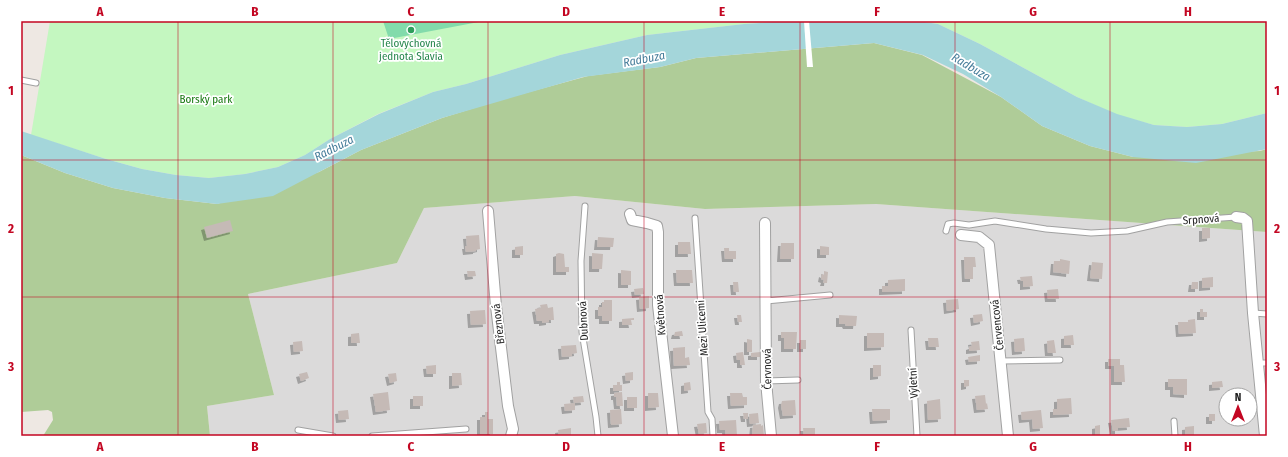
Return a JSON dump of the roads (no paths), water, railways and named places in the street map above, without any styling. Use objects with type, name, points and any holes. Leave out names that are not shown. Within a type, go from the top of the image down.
[{"type":"street","name":"Březnová","points":[[488,211],[496,306],[508,406],[513,429],[512,436]]},
{"type":"street","name":"Květnová","points":[[630,214],[632,220],[657,226],[658,305],[672,436]]},
{"type":"street","name":"Srpnová","points":[[1236,217],[1243,218],[1246,221],[1253,313],[1262,363],[1265,436]]},
{"type":"street","name":"Červnová","points":[[765,223],[766,381],[771,436]]},
{"type":"street","name":"Červencová","points":[[961,235],[979,237],[989,245],[1008,436]]},
{"type":"lane","points":[[21,80],[36,83]]},
{"type":"lane","name":"Dubnová","points":[[585,206],[581,261],[582,332],[598,436]]},
{"type":"lane","name":"Srpnová","points":[[946,232],[948,224],[954,223],[969,225],[995,222],[1091,233],[1127,231],[1167,222],[1236,217]]},
{"type":"lane","name":"Mezi Ulicemi","points":[[695,218],[708,412],[712,419],[713,436]]},
{"type":"lane","points":[[766,301],[830,295]]},
{"type":"lane","points":[[1253,313],[1267,314]]},
{"type":"lane","name":"Výletní","points":[[911,330],[917,436]]},
{"type":"lane","points":[[1000,361],[1060,360]]},
{"type":"lane","points":[[766,381],[798,380]]},
{"type":"lane","points":[[1174,421],[1175,436]]},
{"type":"lane","points":[[372,436],[466,429]]},
{"type":"lane","points":[[298,430],[333,436]]},
{"type":"water","name":"Radbuza","points":[[788,21],[918,21],[938,24],[980,44],[1077,97],[1117,114],[1154,125],[1187,127],[1222,124],[1267,113],[1267,149],[1196,163],[1133,157],[1090,146],[1042,126],[1001,97],[963,74],[923,55],[874,43],[696,58],[660,67],[583,77],[442,118],[361,150],[273,196],[217,204],[165,198],[113,188],[65,173],[21,155],[21,131],[106,159],[142,169],[176,175],[209,178],[245,174],[278,167],[305,155],[330,139],[379,114],[433,92],[466,84],[560,55],[647,35],[744,24]]},
{"type":"place","name":"Tělovýchovná jednota Slavia","points":[[411,30]]},
{"type":"park label","name":"Borský park","points":[[206,99]]}]
